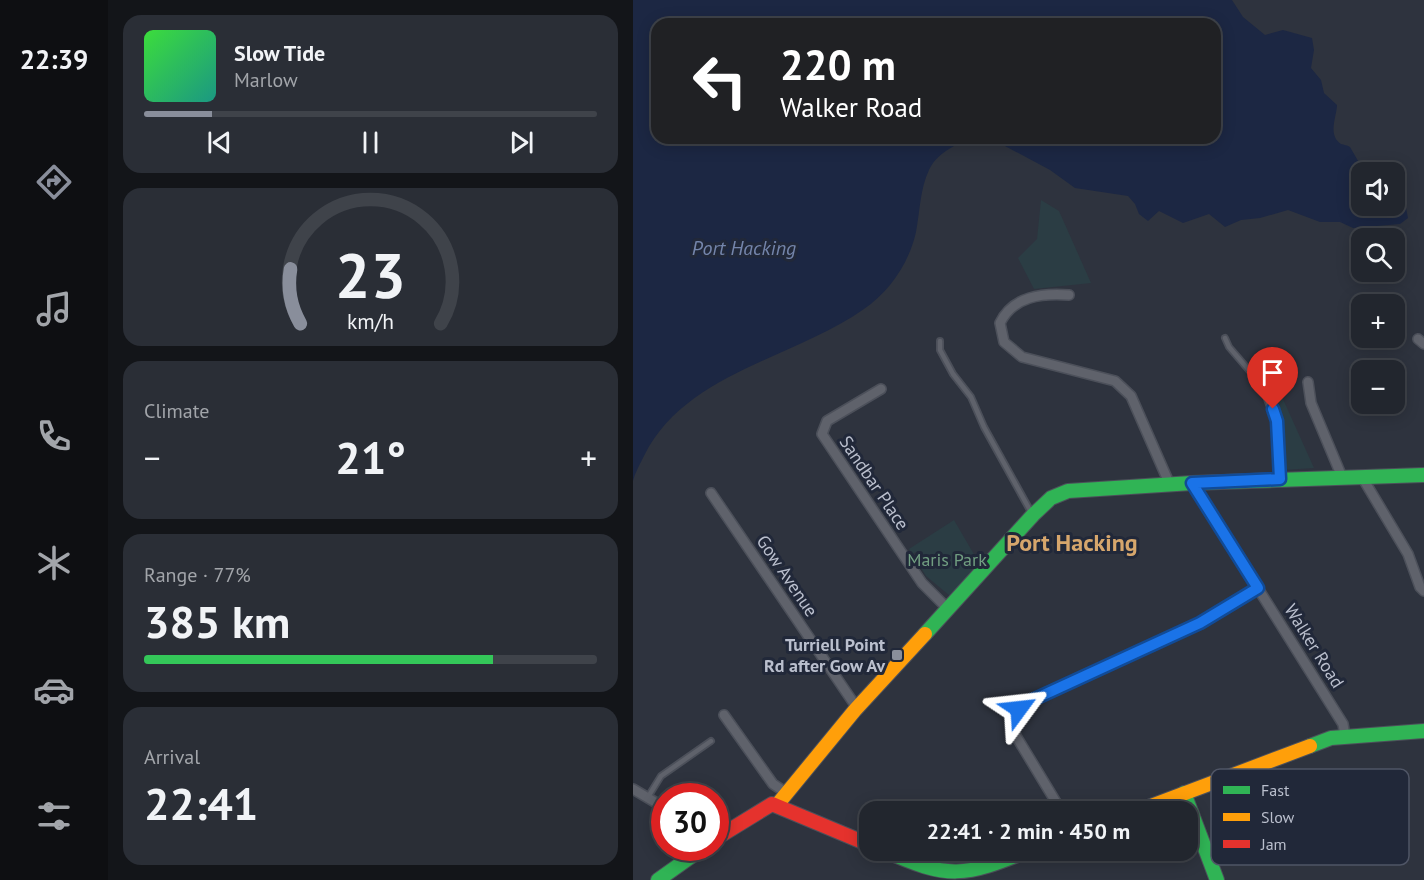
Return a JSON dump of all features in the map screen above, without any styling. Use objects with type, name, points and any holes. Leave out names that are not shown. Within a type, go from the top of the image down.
[{"type":"street","points":[[1069,295],[1035,295],[1014,306],[1000,323],[1003,342],[1022,357],[1115,381],[1123,386],[1131,396],[1170,485]]},
{"type":"street","points":[[1308,382],[1311,403],[1342,477]]},
{"type":"street","name":"Sandbar Place","points":[[881,389],[827,421],[822,434],[922,583],[948,609]]},
{"type":"street","points":[[1266,390],[1277,421],[1280,479]]},
{"type":"street","points":[[777,805],[785,792],[857,708],[1051,498],[1068,491],[1192,483],[1424,475]]},
{"type":"street","points":[[1362,477],[1409,554],[1420,587],[1424,591]]},
{"type":"street","name":"Walker Road","points":[[1192,483],[1343,724],[1345,736]]},
{"type":"street","name":"Gow Avenue","points":[[711,493],[857,708]]},
{"type":"street","points":[[1055,801],[1016,736],[1013,723],[1019,709],[1028,702],[1200,623],[1258,588]]},
{"type":"street","points":[[724,715],[773,784],[785,792]]},
{"type":"street","points":[[1248,769],[1331,738],[1424,731]]},
{"type":"street","points":[[1163,801],[1211,783]]},
{"type":"street","points":[[633,789],[651,799]]},
{"type":"street","points":[[1183,793],[1211,865]]},
{"type":"street","points":[[729,830],[767,806],[777,805],[859,840]]},
{"type":"street","points":[[658,880],[685,861]]},
{"type":"street","points":[[907,861],[944,873],[979,869],[1000,861]]},
{"type":"street","points":[[1211,865],[1217,880]]},
{"type":"lane","points":[[1225,338],[1229,347],[1266,390]]},
{"type":"lane","points":[[940,341],[940,350],[953,374],[971,397],[977,415],[1033,515]]},
{"type":"lane","points":[[648,797],[661,776],[711,741]]},
{"type":"green space","points":[[1041,200],[1059,211],[1091,283],[1034,289],[1018,258],[1037,239]]},
{"type":"green space","points":[[1278,388],[1314,468],[1283,470],[1280,420],[1275,400]]},
{"type":"green space","name":"Maris Park","points":[[954,520],[979,563],[950,596],[926,576],[915,558],[920,555],[918,551],[912,554],[909,549]]},
{"type":"water","name":"Port Hacking","points":[[633,0],[1232,0],[1243,17],[1265,35],[1283,30],[1312,38],[1314,50],[1311,68],[1321,80],[1324,93],[1337,105],[1334,136],[1341,144],[1350,147],[1359,162],[1351,162],[1351,216],[1405,216],[1405,203],[1408,218],[1400,224],[1353,228],[1340,222],[1320,222],[1288,210],[1260,218],[1241,220],[1225,227],[1209,214],[1183,223],[1159,211],[1148,221],[1139,214],[1135,204],[1128,196],[1075,188],[1050,170],[1001,144],[1221,144],[1221,18],[651,18],[651,144],[959,144],[942,154],[932,164],[922,192],[916,232],[909,255],[882,294],[864,309],[836,326],[743,370],[713,386],[686,405],[662,428],[633,481]]},
{"type":"traffic: fast","points":[[925,634],[1033,515],[1051,498],[1068,491],[1192,483],[1424,475]]},
{"type":"traffic: fast","points":[[1310,746],[1331,738],[1424,731]]},
{"type":"traffic: fast","points":[[1184,793],[1211,864]]},
{"type":"traffic: fast","points":[[658,880],[685,861]]},
{"type":"traffic: fast","points":[[909,861],[941,870],[957,871],[972,870],[1002,861]]},
{"type":"traffic: fast","points":[[1211,865],[1217,880]]},
{"type":"traffic: slow","points":[[777,805],[855,710],[925,634]]},
{"type":"traffic: slow","points":[[1249,769],[1310,746]]},
{"type":"traffic: slow","points":[[1164,801],[1211,783]]},
{"type":"traffic: jam","points":[[729,830],[772,804],[859,840]]},
{"type":"place","name":"Turriell Point Rd after Gow Av","points":[[897,655]]},
{"type":"district","name":"Port Hacking","points":[[1072,543]]},
{"type":"route","points":[[1019,709],[1028,702],[1200,623],[1258,588],[1192,483],[1280,479],[1277,421],[1273,409]]}]
